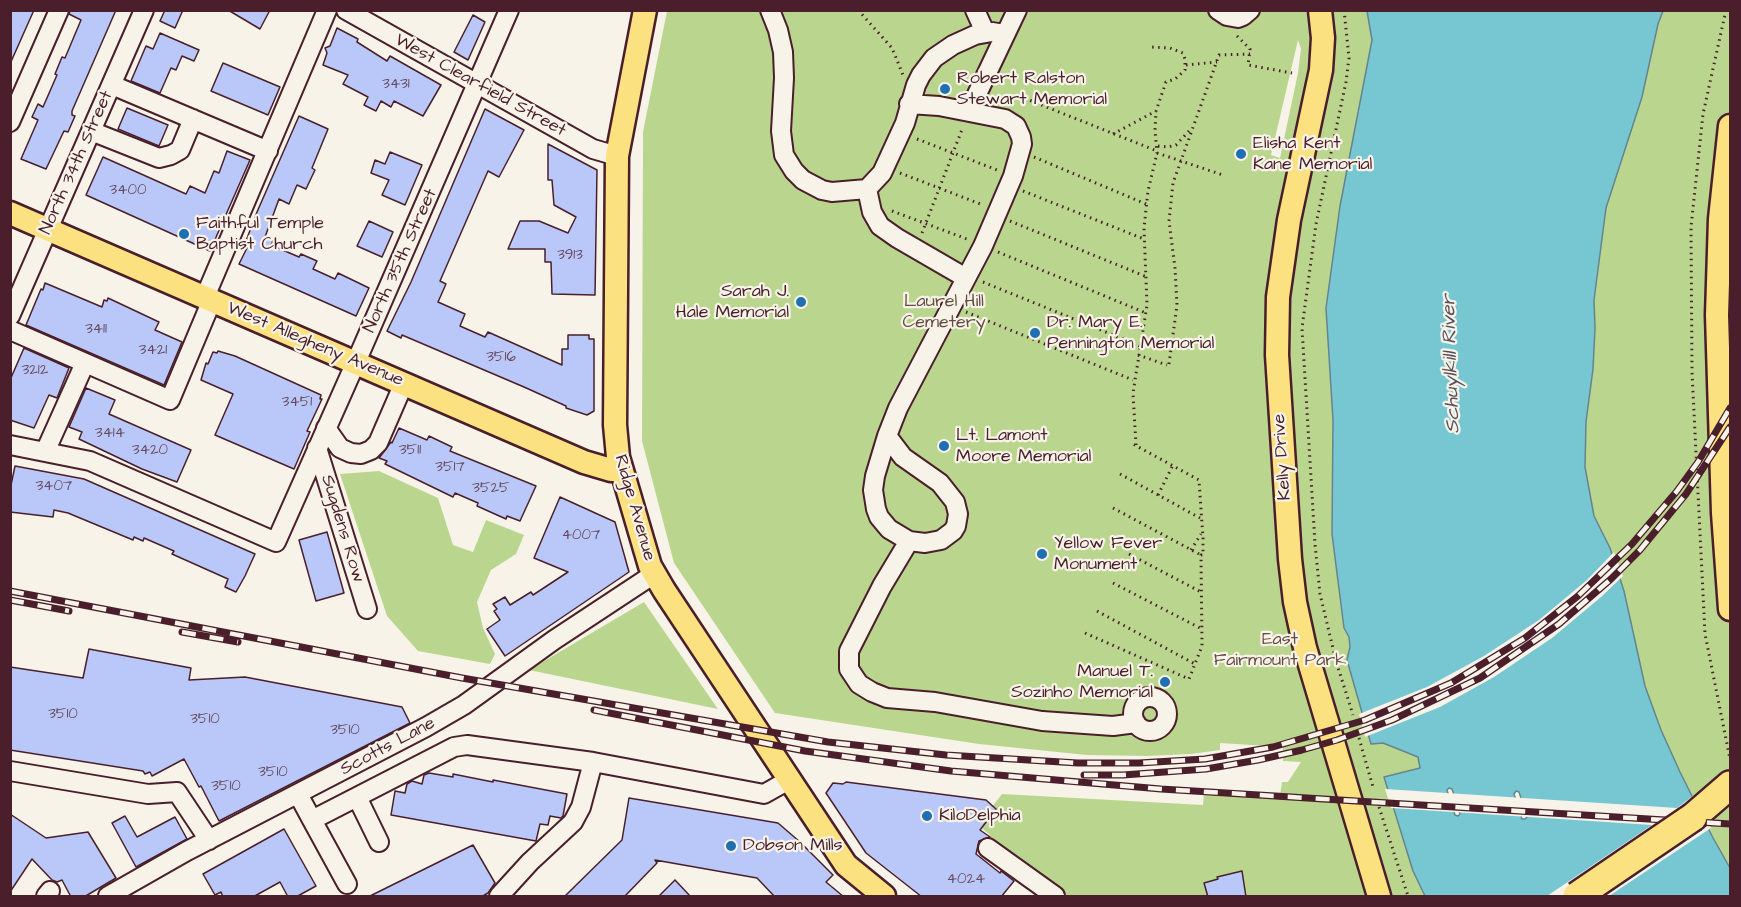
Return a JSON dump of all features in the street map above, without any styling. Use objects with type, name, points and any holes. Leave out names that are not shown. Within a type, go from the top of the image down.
[{"type":"highway","points":[[1577,897],[1693,817],[1731,785]]},
{"type":"highway","points":[[1693,817],[1731,796]]},
{"type":"main road","name":"Ridge Avenue","points":[[645,10],[617,156],[615,425],[616,451],[621,470],[654,574],[846,866],[884,897]]},
{"type":"main road","name":"Kelly Drive","points":[[1320,10],[1323,38],[1321,70],[1289,220],[1278,297],[1277,355],[1286,501],[1295,602],[1305,648],[1379,897]]},
{"type":"main road","points":[[1731,126],[1720,219],[1718,315],[1723,513],[1731,609]]},
{"type":"main road","name":"West Allegheny Avenue","points":[[10,213],[584,462],[611,470],[621,470]]},
{"type":"street","points":[[13,110],[59,10]]},
{"type":"street","name":"North 34th Street","points":[[10,316],[144,10]]},
{"type":"street","points":[[10,330],[170,400],[268,151],[327,10]]},
{"type":"street","name":"West Clearfield Street","points":[[346,10],[593,149],[617,156]]},
{"type":"street","name":"North 35th Street","points":[[45,452],[90,461],[276,542],[509,10]]},
{"type":"street","points":[[770,10],[783,52],[781,131],[784,155],[788,163],[803,180],[822,190],[868,196]]},
{"type":"street","points":[[975,10],[986,32]]},
{"type":"street","points":[[969,111],[1017,10]]},
{"type":"street","points":[[1218,10],[1227,16],[1238,18],[1250,10]]},
{"type":"street","points":[[967,277],[880,226],[875,220],[868,196],[886,167],[921,75],[934,58],[953,45],[986,32],[1004,34]]},
{"type":"street","points":[[112,85],[268,151]]},
{"type":"street","points":[[887,436],[903,457],[946,489],[957,507],[956,526],[947,536],[934,542],[909,541],[896,534],[883,523],[874,499],[875,476],[887,436],[903,399],[998,213],[1021,152],[1021,136],[1011,122],[969,111],[910,100]]},
{"type":"street","points":[[91,131],[159,158],[180,150],[193,119]]},
{"type":"street","points":[[10,445],[45,452],[85,363]]},
{"type":"street","points":[[326,428],[340,448],[361,454],[371,450],[378,443],[404,383]]},
{"type":"street","name":"Sugdens Row","points":[[317,448],[368,609]]},
{"type":"street","points":[[909,541],[882,586],[849,651],[849,669],[859,684],[886,698],[935,702],[1042,721],[1113,726],[1136,723]]},
{"type":"street","name":"Scotts Lane","points":[[108,897],[209,840],[421,730],[464,705],[554,640],[654,574]]},
{"type":"street","points":[[421,730],[435,756]]},
{"type":"street","points":[[312,820],[435,756],[454,747],[467,745],[570,761],[592,762],[764,794],[789,780]]},
{"type":"street","points":[[499,897],[530,862],[573,822],[581,807],[592,762]]},
{"type":"street","points":[[10,771],[148,794],[177,792],[209,840]]},
{"type":"street","points":[[298,794],[347,884]]},
{"type":"street","points":[[357,797],[379,842]]},
{"type":"street","points":[[988,848],[1055,897]]},
{"type":"path","points":[[858,10],[892,48],[901,68],[910,100]]},
{"type":"path","points":[[1344,10],[1349,58],[1346,82],[1316,224],[1302,328],[1320,594],[1336,661],[1353,715]]},
{"type":"path","points":[[1137,446],[1133,380],[1146,313],[1147,277],[1144,239],[1146,204],[1158,147],[1155,130],[1156,111],[1166,82],[1180,75],[1186,65],[1180,51],[1151,47]]},
{"type":"path","points":[[1138,355],[1168,364],[1177,305],[1169,212],[1173,183],[1219,55],[1250,54],[1248,65],[1292,73]]},
{"type":"path","points":[[1186,65],[1216,62]]},
{"type":"path","points":[[1019,96],[1180,161],[1223,175]]},
{"type":"path","points":[[916,249],[969,111]]},
{"type":"path","points":[[1113,134],[1156,111]]},
{"type":"path","points":[[1158,147],[1176,145],[1191,130]]},
{"type":"path","points":[[901,132],[1144,239]]},
{"type":"path","points":[[1021,152],[1146,204]]},
{"type":"path","points":[[886,167],[1147,277]]},
{"type":"path","points":[[868,196],[926,224],[1146,313]]},
{"type":"path","points":[[967,277],[1140,346]]},
{"type":"path","points":[[951,306],[1133,380]]},
{"type":"path","points":[[1085,633],[1189,679],[1202,646],[1201,555],[1203,555],[1199,480],[1131,443]]},
{"type":"path","points":[[1158,495],[1173,465]]},
{"type":"path","points":[[1120,474],[1201,518]]},
{"type":"path","points":[[1113,507],[1201,555]]},
{"type":"path","points":[[1191,550],[1202,533]]},
{"type":"path","points":[[1129,554],[1202,592]]},
{"type":"path","points":[[1113,583],[1203,630]]},
{"type":"path","points":[[1097,611],[1195,664]]},
{"type":"path","points":[[1359,738],[1373,788]]},
{"type":"path","points":[[1379,807],[1408,897]]},
{"type":"green space","name":"Laurel Hill Cemetery","points":[[667,11],[1367,11],[1372,40],[1355,126],[1326,308],[1333,420],[1332,534],[1344,628],[1349,637],[1350,647],[1347,660],[1371,744],[1383,743],[1418,757],[1420,768],[1385,778],[1413,871],[1425,896],[1066,896],[1049,886],[989,838],[990,835],[978,825],[1002,794],[1203,805],[1204,791],[1280,796],[1282,782],[1288,782],[1301,762],[1283,761],[1283,747],[1220,743],[1220,750],[1191,754],[1087,755],[979,744],[775,713],[674,563],[642,441],[643,132]],"holes":[[[1298,40],[1301,49],[1298,73],[1280,158],[1271,155]]]},
{"type":"green space","points":[[1663,11],[1730,11],[1730,868],[1680,772],[1645,686],[1624,591],[1610,548],[1594,516],[1585,467],[1586,422],[1593,369],[1594,300],[1606,208],[1642,97]]},
{"type":"green space","points":[[379,471],[438,498],[453,545],[473,552],[486,520],[524,535],[516,554],[491,570],[477,602],[483,628],[495,654],[490,664],[418,651],[387,616],[340,474]]},
{"type":"green space","points":[[644,602],[718,709],[529,670]]},
{"type":"water","name":"Schuylkill River","points":[[1367,11],[1663,11],[1642,97],[1606,208],[1594,300],[1593,369],[1586,422],[1585,467],[1594,516],[1610,548],[1624,591],[1645,686],[1680,772],[1730,868],[1730,896],[1425,896],[1413,871],[1384,777],[1420,768],[1418,757],[1383,743],[1371,744],[1347,660],[1350,647],[1349,637],[1344,628],[1332,534],[1333,420],[1326,308],[1340,206],[1372,40]],"holes":[[[1452,789],[1460,814],[1458,816],[1455,815],[1447,790]],[[1516,791],[1519,792],[1527,817],[1525,819],[1522,819],[1514,794]]]},
{"type":"pier","points":[[1614,552],[1623,576],[1552,638],[1494,677],[1440,707],[1365,737],[1359,714],[1427,687],[1484,656],[1539,620],[1587,580]]},
{"type":"pier","points":[[1385,789],[1677,808],[1694,795],[1711,828],[1609,896],[1547,896],[1652,825],[1391,808]]},
{"type":"building","points":[[10,10],[34,10],[10,64]]},
{"type":"building","points":[[70,10],[116,10],[72,111],[72,115],[75,116],[68,132],[64,131],[46,169],[21,159],[38,120],[32,117],[38,104],[43,107],[62,57],[65,58],[81,20],[69,14]]},
{"type":"building","points":[[165,10],[183,10],[175,28],[160,21]]},
{"type":"building","points":[[228,10],[270,10],[260,29]]},
{"type":"building","points":[[473,15],[485,22],[468,60],[454,52]]},
{"type":"building","points":[[337,28],[358,39],[357,42],[387,61],[390,56],[441,85],[423,116],[394,101],[391,107],[381,101],[376,111],[364,105],[368,97],[343,84],[348,75],[323,65],[327,53],[325,48],[330,46]]},
{"type":"building","points":[[160,33],[199,50],[194,61],[182,56],[176,70],[171,68],[160,93],[131,81],[146,46],[153,49]]},
{"type":"building","points":[[223,63],[280,87],[268,115],[211,91]]},
{"type":"building","points":[[127,108],[168,125],[159,146],[118,129]]},
{"type":"building","points":[[485,109],[524,130],[499,177],[488,171],[440,281],[446,284],[438,302],[465,314],[460,326],[485,337],[488,332],[562,365],[562,349],[568,349],[568,335],[589,335],[589,339],[594,339],[594,411],[587,415],[566,408],[524,387],[402,335],[401,338],[387,331],[411,282]]},
{"type":"building","points":[[299,116],[328,129],[312,168],[315,170],[306,189],[297,185],[289,204],[279,199],[265,237],[273,241],[271,245],[299,257],[301,254],[317,261],[313,269],[335,279],[338,273],[369,288],[356,316],[239,264],[248,246],[245,245],[246,241],[257,212]]},
{"type":"building","points":[[548,144],[597,170],[595,295],[552,294],[551,262],[545,262],[545,249],[508,249],[520,221],[539,221],[568,233],[576,217],[554,205],[552,180],[548,180]]},
{"type":"building","points":[[227,151],[250,160],[210,251],[86,195],[103,157],[186,194],[190,186],[205,193],[214,171],[219,173]]},
{"type":"building","points":[[390,152],[422,165],[405,205],[382,195],[389,180],[371,173],[375,160],[385,164]]},
{"type":"building","points":[[369,221],[393,232],[382,257],[357,246]]},
{"type":"building","points":[[45,283],[102,307],[104,300],[107,301],[108,298],[159,322],[155,330],[182,342],[164,385],[26,325]]},
{"type":"building","points":[[24,348],[69,368],[57,398],[49,395],[34,428],[10,420],[10,380]]},
{"type":"building","points":[[218,351],[235,356],[321,395],[320,399],[322,399],[307,431],[310,432],[294,469],[215,435],[233,394],[201,380],[206,363],[208,364],[213,352]]},
{"type":"building","points":[[86,388],[115,400],[109,414],[191,450],[177,482],[142,469],[79,439],[82,432],[69,427]]},
{"type":"building","points":[[399,428],[427,440],[429,436],[452,447],[450,451],[536,486],[520,521],[507,516],[506,519],[455,493],[453,497],[385,464],[387,461],[379,458],[392,443]]},
{"type":"building","points":[[15,466],[84,479],[255,554],[236,592],[225,587],[228,579],[172,554],[174,551],[144,538],[143,541],[134,537],[133,540],[68,513],[54,510],[53,517],[10,512],[10,490]]},
{"type":"building","points":[[560,497],[615,522],[629,572],[505,656],[487,629],[500,620],[494,611],[497,609],[493,604],[505,597],[510,605],[531,592],[533,595],[568,572],[534,558]]},
{"type":"building","points":[[327,532],[344,593],[316,601],[299,540]]},
{"type":"building","points":[[89,649],[191,668],[189,680],[245,677],[402,707],[410,723],[219,821],[184,759],[152,776],[150,772],[145,774],[143,771],[10,750],[10,667],[83,678]]},
{"type":"building","points":[[429,773],[453,777],[453,774],[493,782],[493,780],[567,794],[563,816],[561,818],[550,816],[548,825],[540,824],[536,841],[391,815],[395,791],[405,793],[407,784],[412,781],[422,784],[424,775]]},
{"type":"building","points":[[846,782],[986,800],[996,809],[980,830],[990,837],[979,841],[976,854],[1014,881],[1001,897],[922,897],[866,853],[826,793],[833,783]]},
{"type":"building","name":"Dobson Mills","points":[[629,798],[778,823],[833,875],[826,882],[844,897],[775,897],[757,878],[655,860],[657,863],[624,897],[564,897],[622,840]]},
{"type":"building","points":[[10,814],[46,838],[88,832],[116,878],[84,897],[71,897],[62,880],[57,882],[52,880],[32,859],[10,892]]},
{"type":"building","points":[[125,816],[137,837],[175,817],[187,839],[136,867],[112,823]]},
{"type":"building","points":[[284,829],[316,886],[296,897],[288,897],[280,882],[253,897],[223,897],[221,892],[215,895],[203,874]]},
{"type":"building","points":[[473,845],[495,883],[488,893],[481,897],[368,897]]},
{"type":"building","points":[[1242,871],[1246,897],[1208,897],[1204,883],[1218,879],[1217,877]]},
{"type":"building","points":[[675,880],[691,897],[658,897]]},
{"type":"railway","points":[[10,591],[462,678],[828,742],[946,755],[1078,763],[1139,763],[1205,759],[1273,747],[1365,720],[1451,683],[1525,638],[1578,596],[1632,544],[1677,491],[1698,462],[1730,408]]},
{"type":"railway","points":[[1084,775],[1123,775],[1206,769],[1302,750],[1392,720],[1480,678],[1559,624],[1611,579],[1640,550],[1686,494],[1730,427]]},
{"type":"railway","points":[[10,600],[69,611]]},
{"type":"railway","points":[[182,632],[238,642]]},
{"type":"railway","points":[[594,710],[805,751],[951,771],[1161,789],[1730,824]]},
{"type":"place","name":"Robert Ralston Stewart Memorial","points":[[945,89]]},
{"type":"place","name":"Elisha Kent Kane Memorial","points":[[1241,154]]},
{"type":"place","name":"Faithful Temple Baptist Church","points":[[184,234]]},
{"type":"place","name":"Sarah J. Hale Memorial","points":[[801,302]]},
{"type":"place","name":"Dr. Mary E. Pennington Memorial","points":[[1035,333]]},
{"type":"place","name":"Lt. Lamont Moore Memorial","points":[[944,446]]},
{"type":"place","name":"Yellow Fever Monument","points":[[1042,554]]},
{"type":"place","name":"Manuel T. Sozinho Memorial","points":[[1165,682]]},
{"type":"place","name":"KiloDelphia","points":[[927,816]]},
{"type":"place","name":"Dobson Mills","points":[[731,846]]},
{"type":"park label","name":"East Fairmount Park","points":[[1280,650]]}]
